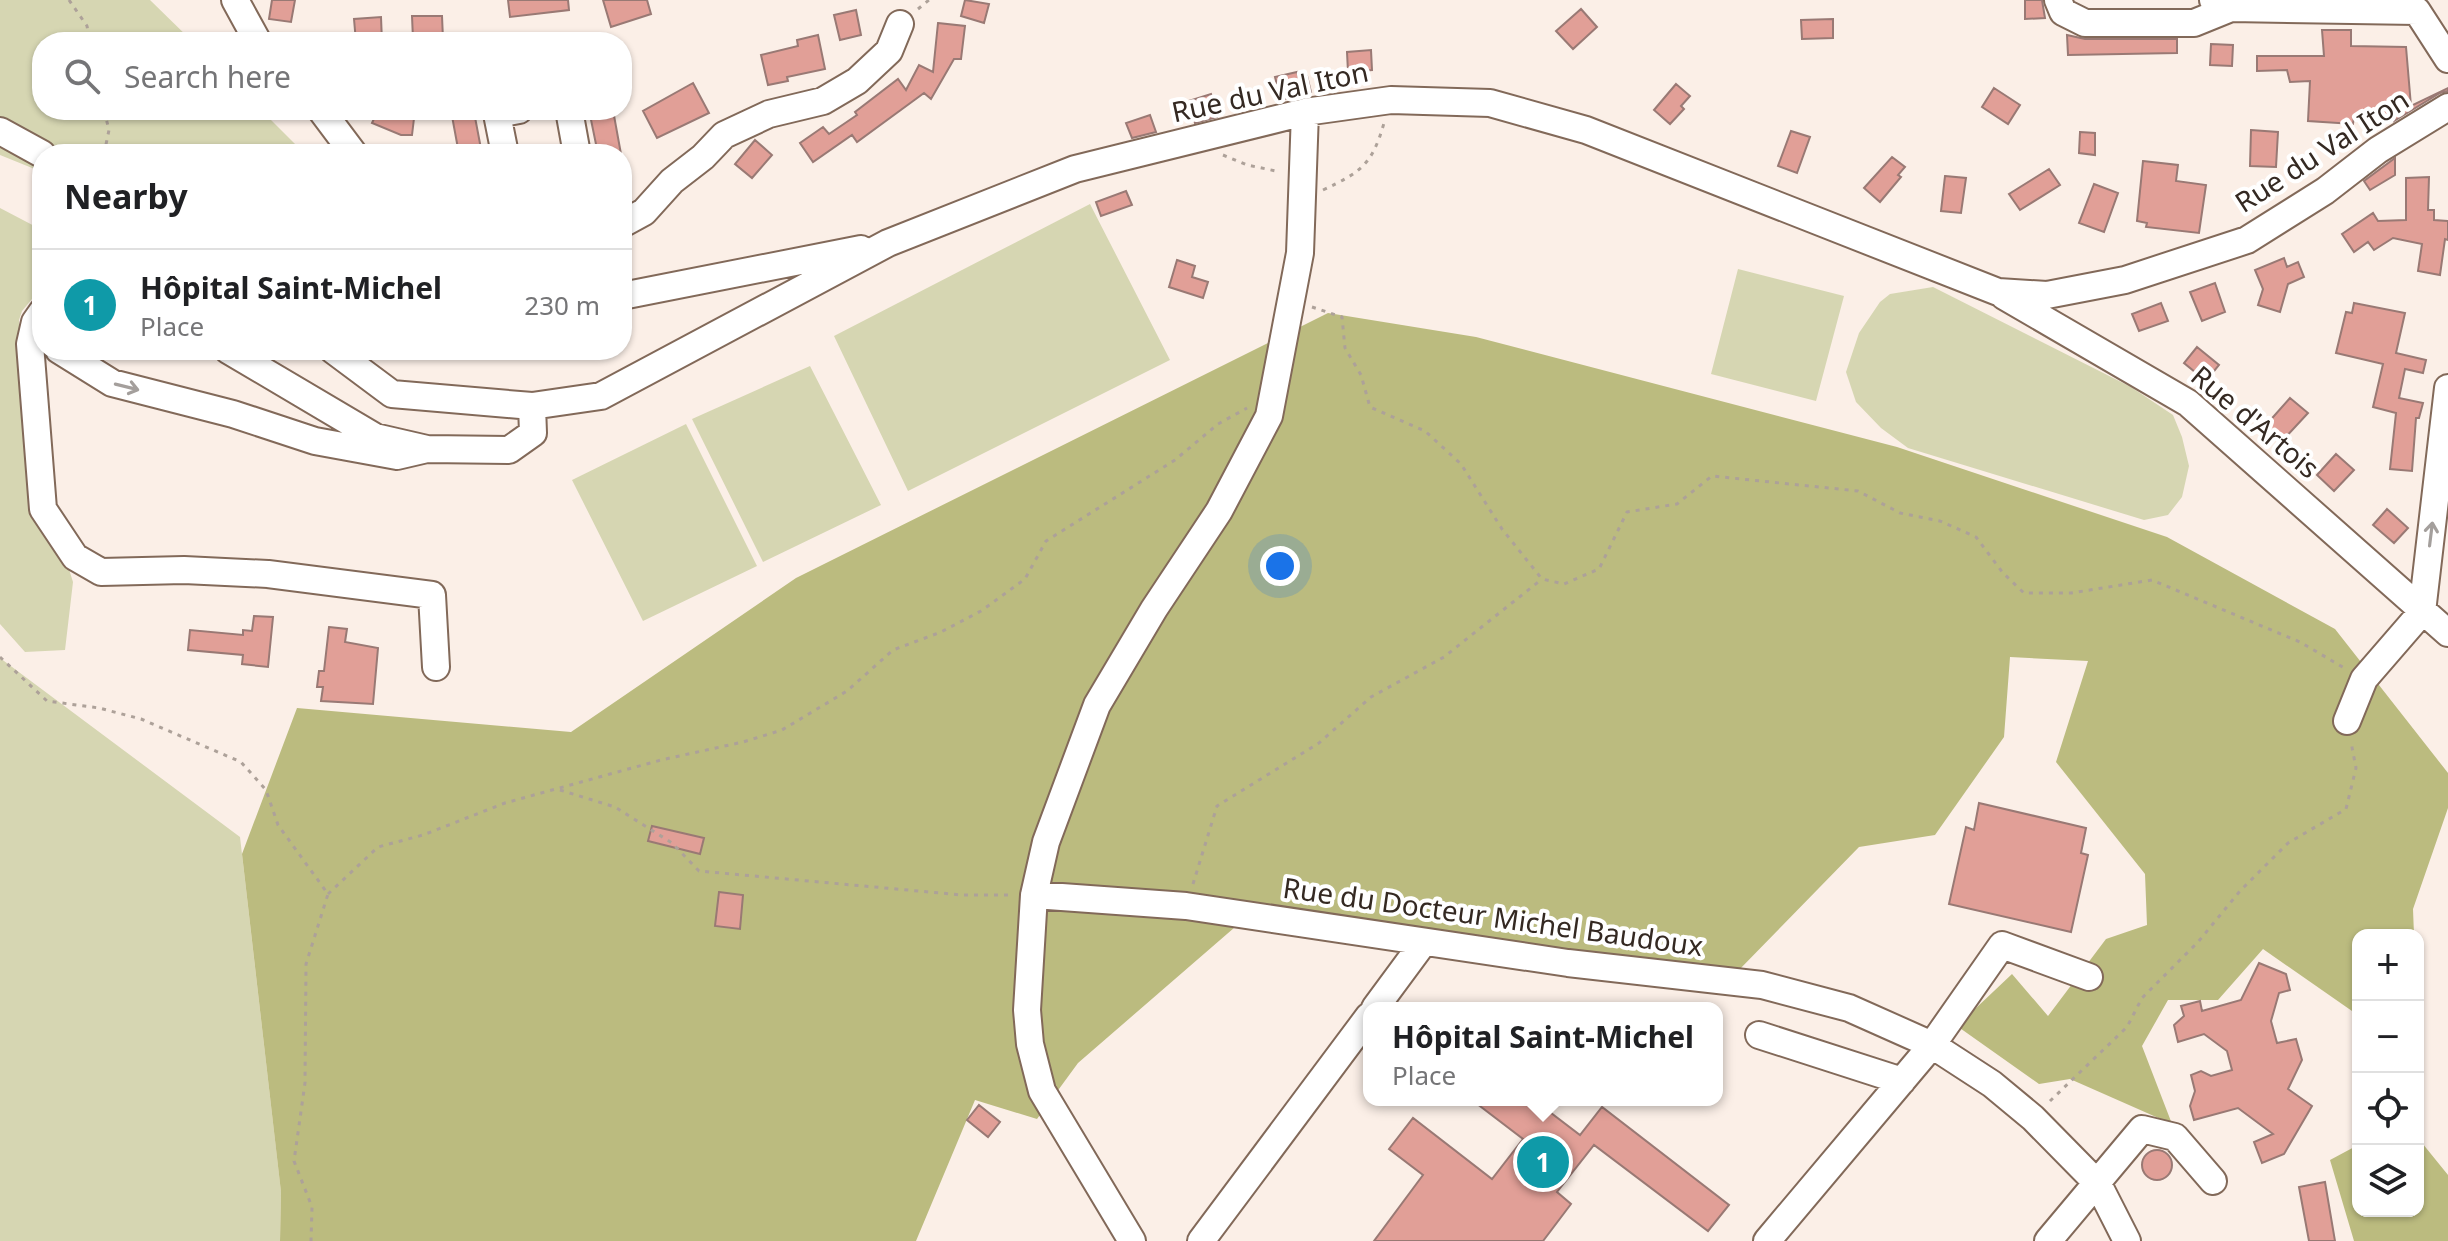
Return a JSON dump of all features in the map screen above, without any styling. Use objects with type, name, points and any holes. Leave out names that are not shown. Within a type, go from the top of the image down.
[{"type":"street","points":[[235,0],[253,32]]},
{"type":"street","points":[[2058,0],[2063,12],[2085,23],[2194,23],[2222,4],[2418,6],[2448,59]]},
{"type":"street","points":[[632,219],[644,212],[672,181],[703,157],[724,135],[769,114],[823,101],[857,81],[889,51],[900,24]]},
{"type":"street","name":"Rue du Val Iton","points":[[346,360],[392,394],[532,406],[601,396],[888,243],[1075,169],[1305,112],[1391,100],[1490,103],[1586,130],[1998,292],[2047,295],[2149,273],[2247,240],[2325,191],[2378,150],[2448,107]]},
{"type":"street","points":[[1132,1241],[1042,1091],[1030,1044],[1027,1010],[1034,895],[1046,842],[1097,705],[1154,609],[1219,511],[1269,416],[1300,253],[1305,112]]},
{"type":"street","points":[[328,120],[346,144]]},
{"type":"street","points":[[498,120],[503,144]]},
{"type":"street","points":[[571,120],[575,144]]},
{"type":"street","points":[[0,131],[32,149]]},
{"type":"street","points":[[632,294],[888,243]]},
{"type":"street","points":[[2062,329],[2058,320],[2059,307],[2070,291]]},
{"type":"street","name":"Rue d'Artois","points":[[1998,292],[2188,403],[2448,633]]},
{"type":"street","points":[[32,339],[43,509],[75,557],[101,572],[184,570],[268,574],[432,595],[436,667]]},
{"type":"street","points":[[75,360],[112,383],[233,414],[315,441],[397,456],[427,449]]},
{"type":"street","points":[[245,360],[375,437],[427,449],[509,450],[533,433],[532,406]]},
{"type":"street","points":[[2347,721],[2364,679],[2422,612],[2445,446],[2448,388]]},
{"type":"street","name":"Rue du Docteur Michel Baudoux","points":[[1034,895],[1186,906],[1423,943],[1762,985],[1849,1008],[1932,1045],[1992,1084],[2033,1118],[2098,1184],[2127,1241]]},
{"type":"street","points":[[1379,1002],[1423,943]]},
{"type":"street","points":[[1767,1241],[1932,1045],[2002,945],[2089,977]]},
{"type":"street","points":[[1201,1241],[1363,1024]]},
{"type":"street","points":[[1759,1035],[1902,1081]]},
{"type":"street","points":[[2048,1241],[2142,1129],[2175,1137],[2213,1181]]},
{"type":"path","points":[[69,0],[88,32]]},
{"type":"path","points":[[1322,190],[1355,175],[1376,150],[1391,100]]},
{"type":"path","points":[[106,120],[109,130],[106,144]]},
{"type":"path","points":[[1203,137],[1219,153],[1247,165],[1276,171]]},
{"type":"path","points":[[1291,302],[1342,317],[1345,348],[1361,375],[1370,407],[1425,431],[1461,464],[1502,529],[1542,579],[1564,584],[1599,569],[1627,512],[1677,504],[1712,476],[1858,491],[1900,513],[1940,521],[1976,537],[2003,573],[2024,593],[2071,593],[2152,580],[2300,642],[2364,679]]},
{"type":"path","points":[[311,1241],[312,1207],[294,1161],[305,1083],[306,964],[328,894],[378,847],[423,835],[505,803],[782,730],[847,691],[893,650],[941,632],[981,611],[1025,579],[1046,541],[1175,460],[1218,424],[1248,407],[1269,416]]},
{"type":"path","points":[[1186,906],[1217,806],[1319,743],[1371,697],[1444,657],[1542,579]]},
{"type":"path","points":[[0,657],[47,701],[99,708],[141,719],[241,762],[266,790],[278,825],[328,894]]},
{"type":"path","points":[[2033,1118],[2127,1027],[2142,998],[2288,843],[2346,809],[2356,768],[2347,721]]},
{"type":"path","points":[[558,789],[615,807],[672,843],[699,871],[962,895],[1034,895]]},
{"type":"green space","points":[[0,0],[150,0],[183,32],[32,32],[32,120],[271,120],[295,144],[32,144],[32,168],[0,155]]},
{"type":"green space","points":[[1090,204],[1170,360],[908,491],[834,336]]},
{"type":"green space","points":[[0,208],[32,225],[32,299],[19,320],[27,436],[73,582],[65,650],[25,652],[0,624]]},
{"type":"green space","points":[[1738,269],[1844,296],[1816,401],[1711,374]]},
{"type":"green space","points":[[1933,287],[2131,387],[2173,415],[2189,466],[2182,497],[2168,515],[2144,520],[1908,448],[1881,428],[1856,402],[1846,372],[1859,333],[1880,302],[1890,294]]},
{"type":"green space","points":[[1328,313],[1476,337],[1897,447],[2167,537],[2335,629],[2448,773],[2448,808],[2413,909],[2414,929],[2352,929],[2352,1011],[2263,949],[2218,1000],[2168,1000],[2142,1046],[2172,1124],[2070,1079],[2039,1084],[1957,1026],[2012,974],[2048,1016],[2106,939],[2147,925],[2145,874],[2056,762],[2088,661],[2010,657],[2004,737],[1935,835],[1859,847],[1737,972],[1242,921],[1078,1063],[1037,1119],[975,1100],[916,1241],[280,1241],[281,1192],[242,854],[297,708],[571,732],[796,578]]},
{"type":"green space","points":[[810,366],[881,505],[763,562],[692,419]]},
{"type":"green space","points":[[686,424],[757,566],[643,621],[572,480]]},
{"type":"green space","points":[[0,658],[240,837],[281,1192],[280,1241],[0,1241]]},
{"type":"green space","points":[[2424,1145],[2448,1175],[2448,1241],[2354,1241],[2330,1160],[2352,1148],[2352,1217],[2424,1217]]},
{"type":"building","points":[[272,0],[295,0],[291,22],[269,19]]},
{"type":"building","points":[[508,0],[568,0],[569,10],[510,17]]},
{"type":"building","points":[[603,0],[647,0],[651,14],[611,27]]},
{"type":"building","points":[[965,0],[989,4],[984,23],[961,16]]},
{"type":"building","points":[[2025,0],[2042,0],[2045,18],[2025,19]]},
{"type":"building","points":[[1581,9],[1597,27],[1573,49],[1556,31]]},
{"type":"building","points":[[856,10],[861,35],[840,40],[834,15]]},
{"type":"building","points":[[412,16],[442,16],[443,32],[413,32]]},
{"type":"building","points":[[381,17],[382,32],[355,32],[354,19]]},
{"type":"building","points":[[1833,19],[1833,38],[1802,39],[1801,20]]},
{"type":"building","points":[[938,23],[965,26],[961,59],[954,59],[931,99],[924,93],[857,142],[852,135],[813,162],[800,143],[823,127],[829,134],[857,115],[855,112],[898,79],[906,90],[919,65],[933,72]]},
{"type":"building","points":[[2322,30],[2351,30],[2351,46],[2406,47],[2411,106],[2448,88],[2448,91],[2394,121],[2394,117],[2354,116],[2353,124],[2308,121],[2310,81],[2290,82],[2287,70],[2257,71],[2257,56],[2324,56]]},
{"type":"building","points":[[818,35],[825,69],[787,77],[788,81],[768,85],[761,55],[798,46],[797,40]]},
{"type":"building","points":[[2067,35],[2085,39],[2177,39],[2177,53],[2068,55]]},
{"type":"building","points":[[2211,44],[2233,45],[2232,66],[2210,65]]},
{"type":"building","points":[[1371,50],[1372,70],[1348,72],[1347,52]]},
{"type":"building","points":[[1297,72],[1299,78],[1307,76],[1311,92],[1281,100],[1275,77]]},
{"type":"building","points":[[693,83],[709,113],[657,138],[643,111]]},
{"type":"building","points":[[1676,84],[1690,96],[1681,106],[1684,109],[1670,124],[1654,110]]},
{"type":"building","points":[[1994,88],[2020,105],[2008,124],[1982,107]]},
{"type":"building","points":[[1211,94],[1217,117],[1195,123],[1189,101]]},
{"type":"building","points":[[1150,115],[1156,132],[1132,138],[1126,123]]},
{"type":"building","points":[[373,120],[414,120],[412,135],[401,135],[372,123]]},
{"type":"building","points":[[453,120],[476,120],[480,144],[457,144]]},
{"type":"building","points":[[591,120],[615,120],[619,144],[596,144]]},
{"type":"building","points":[[2251,130],[2278,132],[2276,167],[2250,166]]},
{"type":"building","points":[[1791,131],[1810,137],[1797,173],[1778,166]]},
{"type":"building","points":[[2080,132],[2095,133],[2095,155],[2079,153]]},
{"type":"building","points":[[755,140],[772,155],[752,178],[735,164]]},
{"type":"building","points":[[1892,157],[1905,167],[1898,175],[1901,177],[1880,202],[1864,188]]},
{"type":"building","points":[[2395,158],[2395,175],[2370,190],[2364,181]]},
{"type":"building","points":[[2143,161],[2178,165],[2176,181],[2206,185],[2199,233],[2146,227],[2147,223],[2137,221]]},
{"type":"building","points":[[2049,169],[2060,185],[2020,210],[2009,194]]},
{"type":"building","points":[[1945,176],[1966,178],[1961,213],[1941,211]]},
{"type":"building","points":[[2429,177],[2428,210],[2434,210],[2434,220],[2448,221],[2448,240],[2445,239],[2440,275],[2418,271],[2422,244],[2393,238],[2374,250],[2368,242],[2354,252],[2342,234],[2373,213],[2378,221],[2406,220],[2406,178]]},
{"type":"building","points":[[2094,184],[2118,193],[2104,232],[2079,223]]},
{"type":"building","points":[[1126,191],[1132,205],[1101,216],[1096,202]]},
{"type":"building","points":[[2284,258],[2287,267],[2298,262],[2304,277],[2288,284],[2280,312],[2258,305],[2263,289],[2255,270]]},
{"type":"building","points":[[1177,260],[1195,266],[1192,277],[1208,282],[1203,298],[1169,287]]},
{"type":"building","points":[[2215,283],[2225,312],[2202,321],[2190,292]]},
{"type":"building","points":[[2161,303],[2168,321],[2139,331],[2132,314]]},
{"type":"building","points":[[2354,303],[2405,313],[2396,353],[2426,360],[2423,373],[2405,369],[2399,398],[2423,403],[2419,418],[2416,418],[2412,471],[2390,469],[2396,413],[2373,407],[2383,364],[2336,353],[2346,312],[2352,313]]},
{"type":"building","points":[[2197,347],[2219,365],[2206,381],[2184,363]]},
{"type":"building","points":[[2290,398],[2308,413],[2283,440],[2266,425]]},
{"type":"building","points":[[2336,454],[2354,470],[2334,491],[2317,475]]},
{"type":"building","points":[[2387,509],[2408,528],[2394,543],[2373,525]]},
{"type":"building","points":[[254,616],[273,617],[268,667],[242,664],[243,655],[188,650],[190,630],[243,635],[243,630],[252,631]]},
{"type":"building","points":[[329,627],[347,629],[345,642],[378,648],[373,704],[321,701],[323,687],[317,687],[319,671],[324,671]]},
{"type":"building","points":[[1979,803],[2086,828],[2081,853],[2088,855],[2071,932],[1949,904],[1966,827],[1974,830]]},
{"type":"building","points":[[652,826],[704,838],[700,854],[648,841]]},
{"type":"building","points":[[719,892],[743,895],[740,929],[715,926]]},
{"type":"building","points":[[2259,963],[2286,974],[2290,990],[2279,993],[2271,1021],[2277,1043],[2296,1039],[2302,1060],[2288,1089],[2312,1106],[2284,1154],[2262,1163],[2254,1142],[2273,1134],[2238,1108],[2194,1120],[2190,1106],[2195,1091],[2191,1075],[2201,1071],[2211,1076],[2232,1070],[2227,1051],[2204,1034],[2178,1042],[2174,1025],[2184,1016],[2181,1006],[2200,1001],[2202,1011],[2241,1000]]},
{"type":"building","points":[[979,1105],[1000,1122],[988,1137],[967,1120]]},
{"type":"building","points":[[1480,1106],[1542,1106],[1580,1135],[1602,1107],[1729,1205],[1708,1231],[1594,1145],[1557,1192],[1571,1204],[1543,1241],[1374,1241],[1423,1175],[1389,1149],[1413,1118],[1492,1179],[1523,1139]]},
{"type":"building","points":[[2157,1150],[2168,1154],[2172,1165],[2168,1176],[2157,1180],[2146,1176],[2142,1165],[2146,1154]]},
{"type":"building","points":[[2325,1182],[2335,1241],[2309,1241],[2299,1187]]},
{"type":"place","name":"Hôpital Saint-Michel","points":[[1543,1162]]}]
